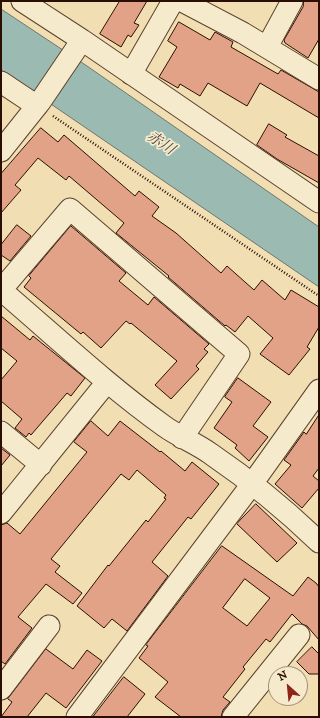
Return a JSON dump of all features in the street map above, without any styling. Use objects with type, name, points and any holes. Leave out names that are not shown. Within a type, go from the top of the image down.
[{"type":"street","points":[[22,1],[79,46],[131,74],[319,202]]},
{"type":"street","points":[[131,74],[174,1]]},
{"type":"street","points":[[182,1],[243,33],[319,79]]},
{"type":"street","points":[[267,47],[292,1]]},
{"type":"street","points":[[1,151],[39,104],[79,46]]},
{"type":"street","points":[[1,82],[39,104]]},
{"type":"street","points":[[182,438],[239,354],[70,209],[1,290],[107,382],[165,427],[182,438],[210,453],[252,484],[298,522],[319,542]]},
{"type":"street","points":[[1,513],[107,382]]},
{"type":"street","points":[[77,717],[252,484],[319,390]]},
{"type":"street","points":[[1,432],[40,465]]},
{"type":"street","points":[[1,689],[49,626]]},
{"type":"street","points":[[233,717],[299,635]]},
{"type":"path","points":[[39,104],[319,296]]},
{"type":"water","name":"赤川","points":[[1,9],[87,66],[319,227],[319,287],[1,70]]},
{"type":"building","points":[[120,1],[147,1],[134,23],[139,25],[131,37],[128,35],[121,47],[100,34]]},
{"type":"building","points":[[304,1],[319,1],[319,39],[308,58],[285,43],[284,40],[303,7]]},
{"type":"building","points":[[179,22],[210,40],[215,32],[233,42],[231,47],[278,74],[281,70],[319,92],[319,118],[260,83],[247,106],[208,83],[200,96],[180,84],[178,88],[159,77],[177,47],[168,41]]},
{"type":"building","points":[[269,124],[287,135],[285,137],[319,156],[319,183],[277,159],[257,145]]},
{"type":"building","points":[[41,128],[58,142],[64,135],[135,196],[139,191],[159,207],[152,216],[176,233],[221,273],[227,266],[254,290],[262,280],[285,300],[291,290],[319,307],[319,327],[307,347],[310,349],[289,375],[260,354],[273,338],[248,316],[235,332],[226,325],[225,326],[168,277],[169,276],[116,233],[124,223],[69,176],[66,180],[38,158],[15,185],[21,190],[1,213],[1,174]]},
{"type":"building","points":[[17,225],[31,236],[10,261],[1,255],[1,245]]},
{"type":"building","points":[[71,226],[126,273],[119,281],[148,305],[154,297],[209,344],[204,349],[208,352],[196,366],[199,369],[171,399],[155,385],[177,361],[131,323],[130,324],[126,321],[101,348],[83,332],[81,334],[24,287],[31,278],[29,276]]},
{"type":"building","points":[[1,316],[30,340],[33,336],[85,378],[71,396],[67,393],[31,435],[29,433],[26,437],[15,428],[22,419],[1,401],[1,380],[17,361],[1,348]]},
{"type":"building","points":[[238,378],[271,402],[253,426],[268,437],[249,461],[235,448],[237,445],[214,428],[232,402],[225,397]]},
{"type":"building","points":[[319,415],[319,468],[313,476],[319,481],[319,488],[302,508],[275,484],[291,465],[284,460],[304,432],[306,434]]},
{"type":"building","points":[[91,421],[108,436],[120,421],[160,452],[161,451],[185,471],[192,462],[219,484],[191,519],[188,517],[152,562],[168,576],[127,631],[112,619],[104,628],[77,606],[108,565],[109,566],[146,520],[148,522],[166,499],[164,498],[166,495],[137,470],[129,480],[121,474],[51,559],[60,566],[55,572],[82,593],[73,604],[46,584],[18,617],[32,628],[5,664],[1,661],[1,525],[7,523],[20,534],[87,452],[74,442]]},
{"type":"building","points":[[1,448],[10,455],[1,466]]},
{"type":"building","points":[[256,504],[297,543],[277,562],[237,524]]},
{"type":"building","points":[[222,546],[293,596],[308,577],[319,587],[319,640],[307,626],[302,624],[292,614],[270,642],[266,639],[243,667],[245,669],[223,697],[230,702],[223,710],[221,717],[181,717],[155,697],[168,682],[139,658],[148,646],[146,645]],"holes":[[[245,579],[270,598],[247,626],[223,608]]]},
{"type":"building","points":[[312,647],[319,654],[319,674],[309,674],[308,666],[301,666],[297,662]]},
{"type":"building","points":[[46,649],[73,669],[87,650],[102,661],[66,708],[46,693],[27,717],[1,717],[12,702],[8,699]]},
{"type":"building","points":[[124,677],[145,694],[127,717],[93,717]]}]
